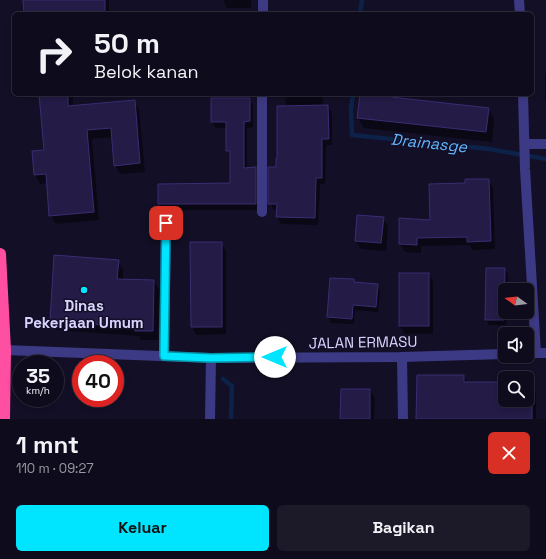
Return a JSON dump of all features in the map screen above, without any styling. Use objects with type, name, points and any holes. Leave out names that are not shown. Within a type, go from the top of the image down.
[{"type":"highway","points":[[0,254],[5,350],[4,419]]},
{"type":"street","points":[[263,0],[263,12]]},
{"type":"street","points":[[519,0],[520,12]]},
{"type":"street","points":[[262,96],[262,212]]},
{"type":"street","points":[[523,96],[525,169],[536,353]]},
{"type":"street","points":[[525,148],[546,144]]},
{"type":"street","points":[[164,356],[166,223]]},
{"type":"street","name":"JALAN ERMASU","points":[[5,350],[211,358],[402,357],[498,354]]},
{"type":"street","points":[[402,357],[403,419]]},
{"type":"street","points":[[210,419],[211,358]]},
{"type":"building","points":[[23,0],[105,0],[105,12],[24,12]]},
{"type":"building","points":[[39,96],[68,96],[68,106],[135,100],[140,163],[114,166],[111,128],[87,130],[94,212],[49,216],[46,174],[34,175],[32,151],[44,150]]},
{"type":"building","points":[[360,96],[391,96],[489,108],[486,132],[357,118]]},
{"type":"building","points":[[211,98],[250,98],[250,121],[244,122],[244,168],[256,167],[256,204],[158,204],[158,184],[230,183],[230,151],[226,151],[226,122],[211,122]]},
{"type":"building","points":[[328,105],[329,139],[322,139],[322,178],[316,178],[315,218],[276,217],[277,204],[268,204],[268,167],[276,167],[277,106]]},
{"type":"building","points":[[465,179],[489,179],[491,241],[467,242],[467,237],[417,238],[417,245],[399,244],[399,218],[430,220],[429,184],[465,183]]},
{"type":"building","points":[[357,215],[384,217],[381,243],[355,241]]},
{"type":"building","points":[[190,242],[222,242],[222,327],[191,327]]},
{"type":"building","name":"Dinas Pekerjaan Umum","points":[[54,255],[119,260],[117,279],[154,280],[153,331],[135,331],[135,327],[50,321]]},
{"type":"building","points":[[486,268],[505,268],[505,283],[498,283],[498,319],[504,320],[485,320]]},
{"type":"building","points":[[399,273],[429,273],[429,326],[399,326]]},
{"type":"building","points":[[330,278],[354,279],[354,282],[378,284],[376,307],[353,305],[352,319],[327,317]]},
{"type":"building","points":[[417,375],[464,375],[464,382],[498,382],[498,407],[532,407],[532,419],[416,419]]},
{"type":"building","points":[[341,389],[370,389],[370,419],[340,419]]},
{"type":"waterway","name":"Drainasge","points":[[360,12],[362,0]]},
{"type":"waterway","name":"Drainasge","points":[[353,96],[351,109],[352,135],[489,149],[546,159]]},
{"type":"waterway","points":[[223,379],[232,386],[231,419]]},
{"type":"place","name":"Dinas Pekerjaan Umum","points":[[84,290]]},
{"type":"route","points":[[166,223],[164,356],[211,358],[275,357]]}]
